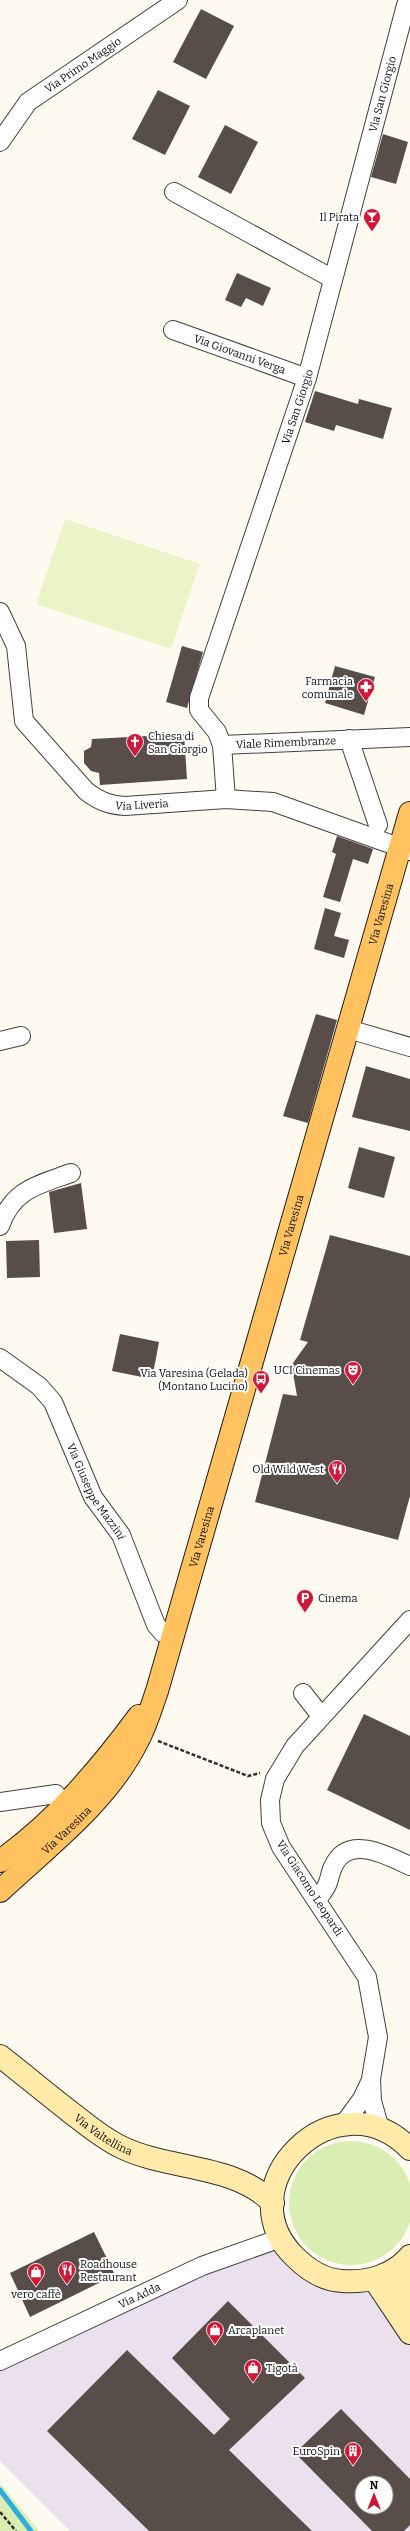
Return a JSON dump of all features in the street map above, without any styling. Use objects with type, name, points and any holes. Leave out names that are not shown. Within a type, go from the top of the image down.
[{"type":"main road","name":"Via Varesina","points":[[0,1891],[90,1806],[121,1768],[141,1734],[158,1691],[348,1029],[405,849],[410,813]]},
{"type":"main road","name":"Via Varesina","points":[[0,1862],[32,1838],[77,1792],[158,1691]]},
{"type":"street","name":"Via Primo Maggio","points":[[0,142],[28,102],[178,0]]},
{"type":"street","name":"Via San Giorgio","points":[[226,799],[222,745],[217,732],[199,710],[199,698],[307,378],[405,4]]},
{"type":"street","points":[[174,192],[333,279]]},
{"type":"street","name":"Via Giovanni Verga","points":[[173,330],[307,378]]},
{"type":"street","name":"Via Liveria","points":[[0,612],[16,646],[24,721],[86,791],[110,805],[125,806],[226,799],[273,802],[405,849]]},
{"type":"street","name":"Viale Rimembranze","points":[[222,745],[410,737]]},
{"type":"street","name":"Viale Rimembranze","points":[[348,739],[378,825]]},
{"type":"street","points":[[348,1029],[410,1046]]},
{"type":"street","points":[[0,1041],[21,1036]]},
{"type":"street","points":[[0,1226],[18,1195],[34,1186],[71,1173]]},
{"type":"street","name":"Via Giuseppe Mazzini","points":[[0,1358],[39,1386],[53,1402],[93,1497],[121,1535],[156,1625],[163,1633],[173,1638]]},
{"type":"street","name":"Via Giacomo Leopardi","points":[[380,2129],[372,2101],[372,2079],[378,2037],[367,1977],[281,1847],[271,1823],[270,1800],[275,1779],[295,1746],[410,1620]]},
{"type":"street","points":[[303,1693],[321,1716]]},
{"type":"street","points":[[0,1802],[56,1794]]},
{"type":"street","points":[[317,1900],[327,1885],[333,1866],[340,1857],[351,1851],[364,1849],[376,1850],[410,1866]]},
{"type":"street","name":"Via Valtellina","points":[[0,2056],[95,2131],[120,2147],[163,2163],[225,2175],[273,2173],[280,2169]]},
{"type":"street","name":"Via Giacomo Leopardi","points":[[343,2125],[362,2099],[372,2079]]},
{"type":"street","points":[[408,2259],[390,2272],[374,2279],[356,2282],[338,2281],[320,2275],[304,2266],[290,2252],[281,2238],[275,2220],[273,2203],[275,2185],[280,2169],[289,2156],[302,2142],[317,2132],[343,2125],[360,2124],[380,2129],[395,2136],[410,2148]]},
{"type":"street","name":"Via Valtellina","points":[[225,2175],[255,2189],[273,2203]]},
{"type":"street","name":"Via Adda","points":[[0,2361],[202,2266],[281,2238]]},
{"type":"street","points":[[407,2327],[400,2284],[408,2259]]},
{"type":"street","points":[[374,2279],[407,2327]]},
{"type":"path","points":[[141,1734],[248,1776],[284,1765]]},
{"type":"path","points":[[0,2512],[16,2531]]},
{"type":"shaded area","points":[[279,2246],[304,2274],[410,2286],[410,2531],[70,2531],[0,2461],[0,2366],[204,2269]]},
{"type":"green space","points":[[65,519],[200,564],[171,649],[36,604]]},
{"type":"green space","points":[[351,2141],[363,2142],[375,2146],[386,2151],[395,2159],[403,2168],[408,2179],[412,2191],[412,2215],[408,2227],[403,2238],[395,2247],[386,2255],[375,2260],[363,2264],[351,2265],[339,2264],[327,2260],[316,2255],[307,2247],[299,2238],[294,2227],[290,2215],[289,2203],[290,2191],[294,2179],[299,2168],[307,2159],[316,2151],[327,2146],[339,2142]]},
{"type":"green space","points":[[0,2485],[4,2488],[39,2531],[0,2531]]},
{"type":"building","points":[[201,9],[234,26],[206,79],[173,62]]},
{"type":"building","points":[[158,90],[190,106],[165,155],[132,139]]},
{"type":"building","points":[[225,125],[258,142],[231,194],[198,177]]},
{"type":"building","points":[[383,134],[408,142],[396,184],[371,177]]},
{"type":"building","points":[[237,273],[271,288],[263,306],[246,298],[241,307],[225,300]]},
{"type":"building","points":[[315,391],[358,404],[359,399],[392,408],[383,439],[336,425],[334,431],[305,422]]},
{"type":"building","points":[[182,646],[203,652],[187,708],[166,702]]},
{"type":"building","points":[[335,666],[375,677],[364,715],[325,703]]},
{"type":"building","name":"Chiesa di San Giorgio","points":[[184,734],[187,779],[100,785],[99,773],[91,771],[84,763],[84,751],[91,747],[92,739]]},
{"type":"building","points":[[337,836],[373,849],[368,864],[353,859],[340,902],[323,897],[336,854],[332,852]]},
{"type":"building","points":[[325,908],[341,913],[334,936],[349,940],[344,958],[314,949]]},
{"type":"building","points":[[316,1014],[337,1020],[308,1123],[283,1116]]},
{"type":"building","points":[[366,1066],[410,1079],[410,1131],[352,1117]]},
{"type":"building","points":[[359,1147],[395,1157],[384,1198],[348,1188]]},
{"type":"building","points":[[81,1183],[87,1229],[54,1233],[49,1192]]},
{"type":"building","name":"UCI Cinemas","points":[[330,1235],[410,1256],[410,1496],[398,1540],[255,1502],[283,1394],[297,1396],[293,1373],[293,1363],[308,1342],[300,1340]]},
{"type":"building","points":[[39,1240],[40,1277],[7,1278],[6,1241]]},
{"type":"building","points":[[120,1334],[159,1342],[152,1379],[112,1371]]},
{"type":"building","points":[[364,1714],[410,1736],[410,1830],[327,1790]]},
{"type":"building","points":[[94,2232],[115,2275],[30,2317],[10,2273]]},
{"type":"building","points":[[228,2301],[305,2378],[229,2450],[312,2531],[149,2531],[47,2431],[127,2350],[214,2435],[230,2419],[172,2358]]},
{"type":"building","name":"EuroSpin","points":[[341,2409],[410,2479],[410,2525],[404,2531],[372,2531],[356,2515],[394,2515],[394,2475],[354,2475],[354,2513],[295,2453]]},
{"type":"waterway","points":[[0,2490],[31,2531]]},
{"type":"place","name":"Il Pirata","points":[[372,232]]},
{"type":"place","name":"Farmacia comunale","points":[[366,702]]},
{"type":"place","name":"Chiesa di San Giorgio","points":[[135,757]]},
{"type":"place","name":"UCI Cinemas","points":[[353,1385]]},
{"type":"place","name":"Via Varesina (Gelada) (Montano Lucino)","points":[[261,1394]]},
{"type":"place","name":"Old Wild West","points":[[337,1484]]},
{"type":"place","name":"Cinema","points":[[305,1613]]},
{"type":"place","name":"Roadhouse Restaurant","points":[[67,2285]]},
{"type":"place","name":"vero caffè","points":[[36,2287]]},
{"type":"place","name":"Arcaplanet","points":[[215,2345]]},
{"type":"place","name":"Tigotà","points":[[253,2383]]},
{"type":"place","name":"EuroSpin","points":[[353,2466]]}]
